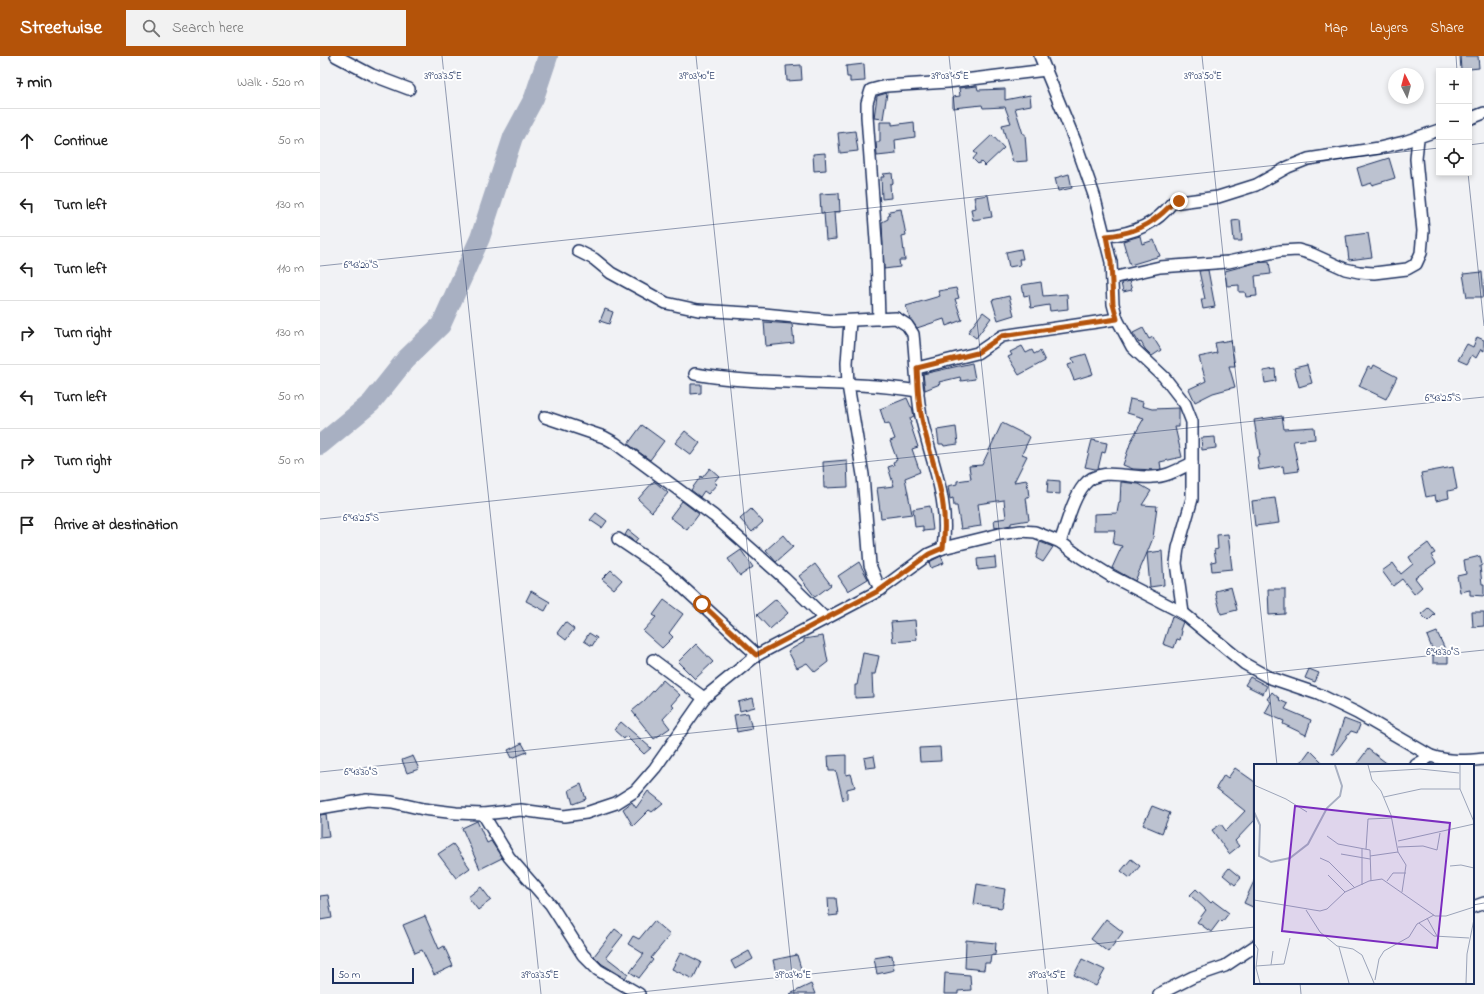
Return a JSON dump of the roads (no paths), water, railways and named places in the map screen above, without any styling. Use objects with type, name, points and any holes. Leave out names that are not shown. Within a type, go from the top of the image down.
[{"type":"street","points":[[336,56],[372,75],[409,89]]},
{"type":"street","points":[[1040,56],[1075,141],[1094,195],[1106,236],[1112,278],[1113,304],[1117,319],[1132,347],[1164,377],[1185,404],[1192,422],[1192,499],[1178,548],[1176,563],[1183,613]]},
{"type":"street","points":[[879,319],[877,254],[866,103],[871,90],[886,86],[961,81],[1046,70]]},
{"type":"street","points":[[1472,118],[1484,113]]},
{"type":"street","points":[[1106,236],[1126,234],[1144,226],[1160,216],[1172,202],[1207,199],[1238,192],[1308,159],[1379,148],[1418,138],[1436,131]]},
{"type":"street","points":[[1112,278],[1160,267],[1228,262],[1280,251],[1298,250],[1312,254],[1345,269],[1359,272],[1374,273],[1407,268],[1416,264],[1420,253],[1423,231],[1416,159],[1418,138]]},
{"type":"street","points":[[578,251],[594,259],[611,273],[666,303],[698,310],[850,321],[896,318],[907,325],[912,334],[917,368],[918,391],[924,428],[941,488],[946,527],[943,548]]},
{"type":"street","points":[[917,368],[977,353],[1002,336],[1117,319]]},
{"type":"street","points":[[850,321],[847,363],[848,385],[863,475],[870,565],[880,590]]},
{"type":"street","points":[[695,374],[746,380],[890,387],[918,391]]},
{"type":"street","points":[[545,417],[597,435],[615,443],[714,516],[784,578],[824,618]]},
{"type":"street","points":[[1060,542],[1077,497],[1084,484],[1094,476],[1111,474],[1153,478],[1170,474],[1192,463]]},
{"type":"street","points":[[320,808],[367,800],[392,802],[430,810],[482,814],[521,810],[564,816],[586,813],[616,803],[635,791],[655,768],[704,698],[756,655],[880,590],[929,554],[943,548],[1021,531],[1035,532],[1060,542],[1111,576],[1183,613],[1245,664],[1268,677],[1318,694],[1358,713],[1431,756],[1443,760],[1462,761],[1484,759]]},
{"type":"street","points":[[618,539],[670,575],[756,655]]},
{"type":"street","points":[[653,660],[704,698]]},
{"type":"street","points":[[1418,764],[1431,756]]},
{"type":"street","points":[[482,814],[509,857],[551,906],[569,930],[583,955],[598,970],[639,994]]},
{"type":"street","points":[[1474,907],[1484,904]]},
{"type":"street","points":[[1159,994],[1194,977],[1225,966],[1254,947]]},
{"type":"waterway","points":[[320,445],[371,403],[406,359],[441,325],[480,238],[513,137],[534,98],[548,56]]}]
